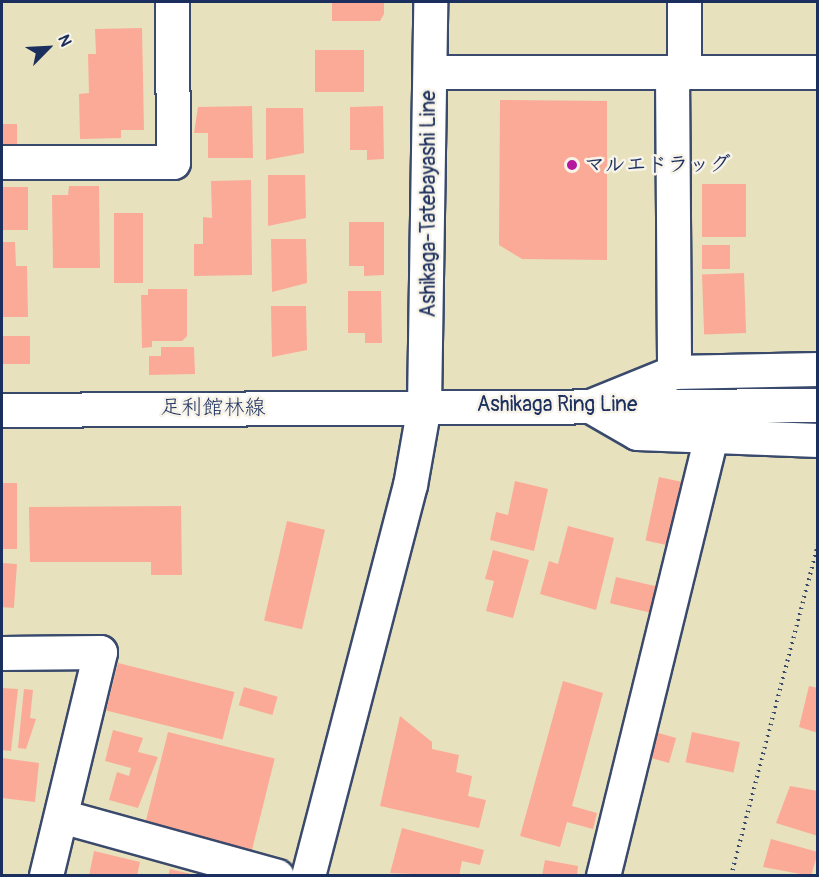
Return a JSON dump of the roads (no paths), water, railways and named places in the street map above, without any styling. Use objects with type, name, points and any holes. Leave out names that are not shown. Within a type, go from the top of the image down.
[{"type":"street","points":[[2,162],[173,162],[172,2]]},
{"type":"street","name":"Ashikaga-Tatebayashi Line","points":[[309,876],[410,485],[424,406],[430,2]]},
{"type":"street","points":[[674,372],[678,73],[684,2]]},
{"type":"street","points":[[430,72],[818,72]]},
{"type":"street","points":[[590,406],[674,372],[818,369]]},
{"type":"street","name":"Ashikaga Ring Line","points":[[424,406],[818,405]]},
{"type":"street","name":"足利館林線","points":[[2,410],[424,406]]},
{"type":"street","points":[[590,406],[637,433],[818,440]]},
{"type":"street","points":[[603,876],[711,437]]},
{"type":"street","points":[[2,653],[100,652],[46,876]]},
{"type":"street","points":[[61,816],[277,876]]},
{"type":"place","name":"マルエドラッグ","points":[[572,165]]}]
